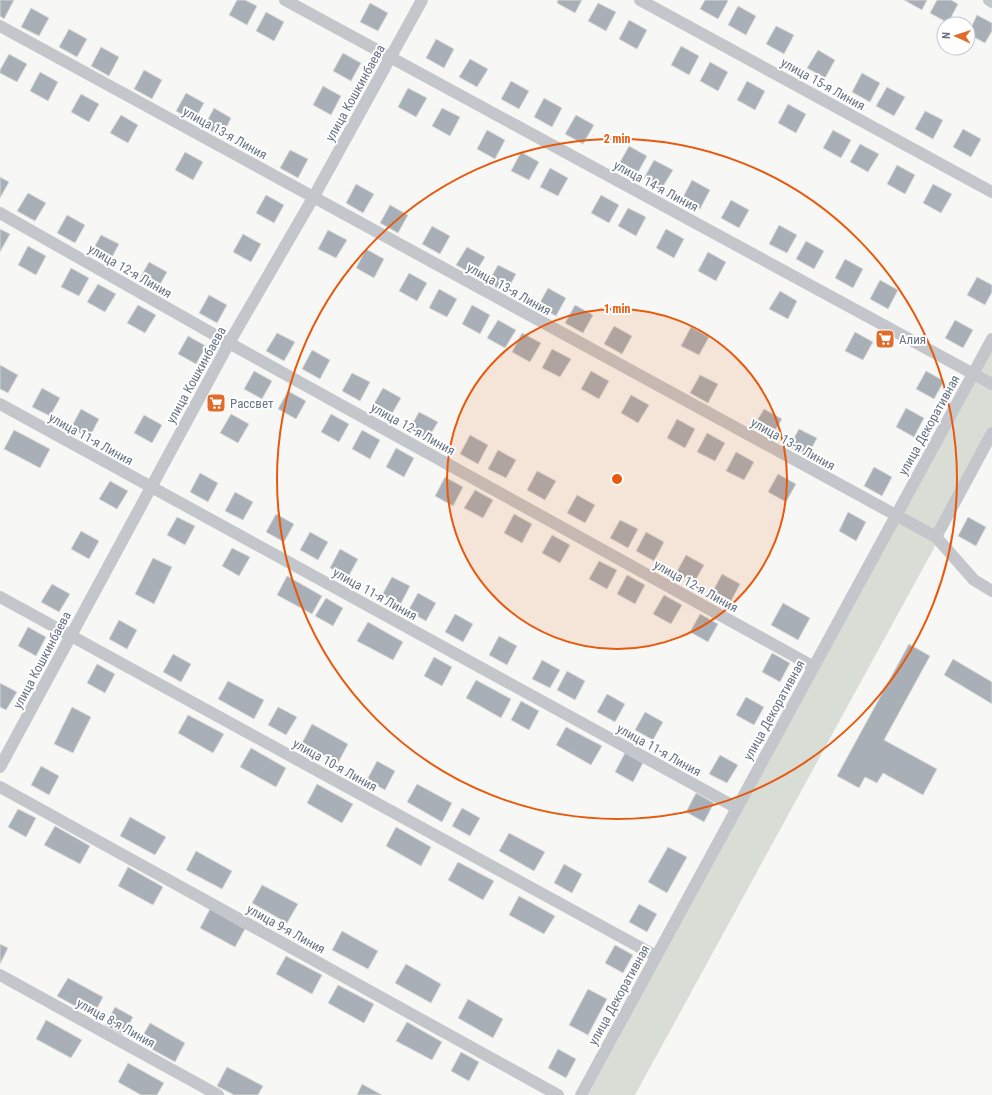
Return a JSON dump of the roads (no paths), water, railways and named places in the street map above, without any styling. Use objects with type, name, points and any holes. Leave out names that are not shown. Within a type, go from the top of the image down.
[{"type":"street","name":"улица 14-я Линия","points":[[285,0],[992,384]]},
{"type":"street","name":"улица Кошкинбаева","points":[[0,767],[229,343],[313,198],[422,0]]},
{"type":"street","name":"улица 15-я Линия","points":[[640,0],[992,192]]},
{"type":"street","points":[[988,0],[992,2]]},
{"type":"street","name":"улица 13-я Линия","points":[[0,26],[936,537],[974,580],[992,591]]},
{"type":"street","name":"улица 12-я Линия","points":[[0,213],[229,343],[814,667]]},
{"type":"street","name":"улица Декоративная","points":[[581,1095],[992,339]]},
{"type":"street","name":"улица 11-я Линия","points":[[0,404],[737,808]]},
{"type":"street","points":[[936,537],[992,433]]},
{"type":"street","name":"улица 10-я Линия","points":[[0,597],[656,956]]},
{"type":"street","name":"улица 9-я Линия","points":[[0,787],[558,1095]]},
{"type":"street","name":"улица 8-я Линия","points":[[0,975],[218,1095]]},
{"type":"place","name":"Алия","points":[[885,339]]},
{"type":"place","name":"Рассвет","points":[[216,403]]}]
